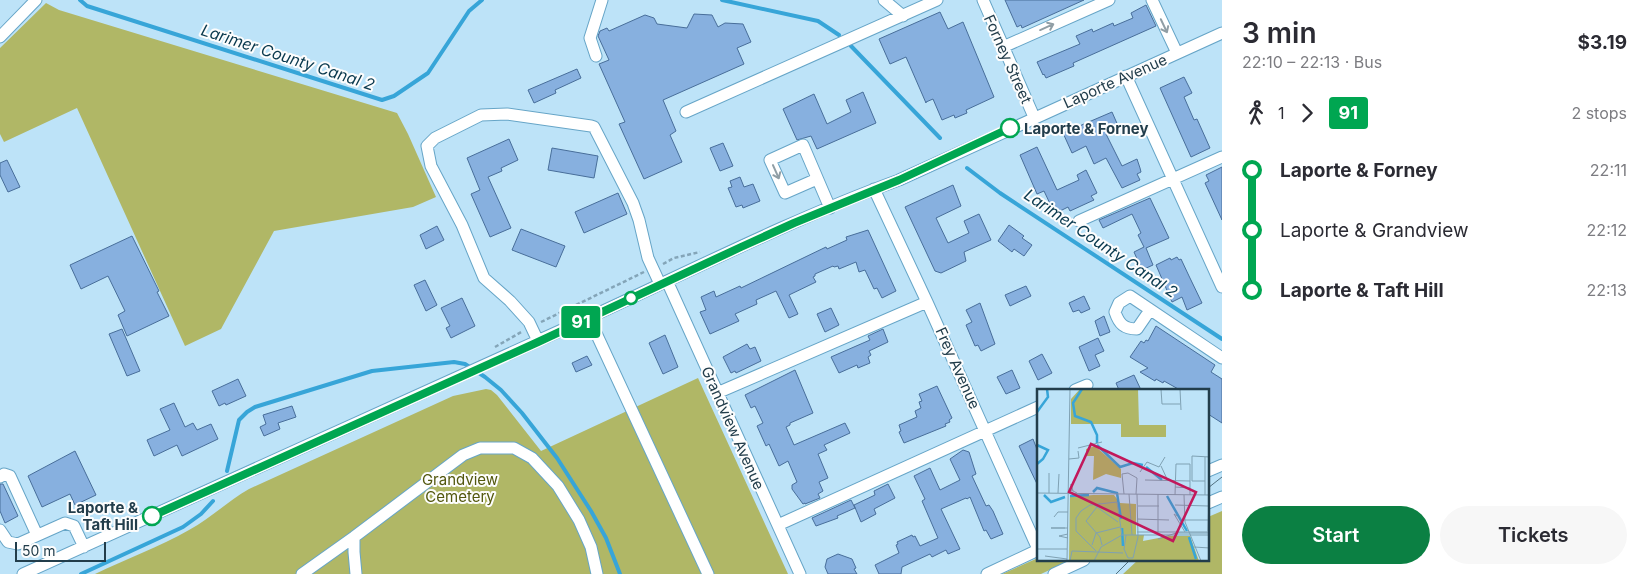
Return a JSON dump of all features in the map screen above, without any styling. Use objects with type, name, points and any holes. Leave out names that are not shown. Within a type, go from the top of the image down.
[{"type":"street","points":[[0,37],[36,0]]},
{"type":"street","points":[[596,56],[590,38],[602,0]]},
{"type":"street","points":[[873,0],[888,3],[903,16]]},
{"type":"street","points":[[686,112],[937,0]]},
{"type":"street","name":"Forney Street","points":[[983,0],[1034,118]]},
{"type":"street","points":[[1002,47],[1109,0]]},
{"type":"street","points":[[1152,0],[1177,53]]},
{"type":"street","name":"Laporte Avenue","points":[[23,574],[830,208],[899,180],[1222,33]]},
{"type":"street","points":[[1126,76],[1222,287]]},
{"type":"street","name":"Grandview Avenue","points":[[531,327],[529,322],[510,301],[484,278],[462,225],[431,166],[428,156],[427,146],[436,138],[481,115],[508,114],[594,128],[633,203],[648,258],[664,283],[717,393],[800,574]]},
{"type":"street","points":[[817,179],[785,193],[770,160],[803,145],[830,208]]},
{"type":"street","points":[[1079,221],[1222,156]]},
{"type":"street","name":"Frey Avenue","points":[[874,189],[986,430],[1037,548]]},
{"type":"street","points":[[717,393],[927,302]]},
{"type":"street","points":[[1150,310],[1222,358]]},
{"type":"street","points":[[589,318],[708,574]]},
{"type":"street","points":[[531,327],[538,342]]},
{"type":"street","points":[[1077,389],[1087,385]]},
{"type":"street","points":[[778,525],[1037,406]]},
{"type":"street","points":[[302,574],[463,454],[480,448],[514,448],[532,458],[558,486],[579,520],[591,547],[597,574]]},
{"type":"street","points":[[1210,470],[1222,465]]},
{"type":"street","points":[[0,476],[4,474],[10,476],[37,535]]},
{"type":"street","points":[[1210,502],[1222,497]]},
{"type":"street","points":[[0,530],[8,542],[18,544],[65,523],[74,526],[84,547]]},
{"type":"street","points":[[354,537],[356,574]]},
{"type":"street","points":[[987,574],[1037,550]]},
{"type":"street","points":[[1054,574],[1080,562]]},
{"type":"path","points":[[494,348],[504,340],[674,258],[702,251]]},
{"type":"green space","points":[[46,3],[59,10],[397,113],[436,197],[413,207],[274,231],[221,329],[185,346],[77,108],[4,142],[0,134],[0,48]]},
{"type":"green space","name":"Grandview Cemetery","points":[[698,378],[788,574],[95,574],[189,530],[249,489],[453,396],[486,389],[491,390],[541,451]]},
{"type":"green space","points":[[1222,511],[1222,574],[1123,574],[1136,562],[1210,562],[1210,516]]},
{"type":"green space","points":[[1037,558],[1037,562],[1067,562],[1041,574],[1002,574]]},
{"type":"building","points":[[1005,0],[1084,0],[1022,28],[1021,25],[1017,27]]},
{"type":"building","points":[[1146,5],[1156,26],[1073,63],[1074,66],[1046,78],[1043,75],[1037,62],[1080,44],[1076,36],[1092,29],[1093,32],[1113,23],[1114,26],[1133,18],[1131,13]]},
{"type":"building","points":[[940,12],[948,29],[963,22],[994,97],[966,110],[967,113],[955,118],[954,115],[942,120],[933,99],[926,103],[906,57],[890,64],[879,39]]},
{"type":"building","points":[[694,14],[712,15],[718,27],[725,23],[743,24],[751,42],[737,48],[744,64],[663,100],[676,131],[670,135],[682,162],[644,179],[619,124],[625,122],[599,64],[609,60],[598,36],[600,31],[607,28],[609,31],[645,15],[654,18],[657,24],[687,28]]},
{"type":"building","points":[[577,69],[581,78],[555,90],[556,93],[534,103],[528,90]]},
{"type":"building","points":[[1184,77],[1192,93],[1184,97],[1194,120],[1197,119],[1210,148],[1191,157],[1160,88]]},
{"type":"building","points":[[863,92],[876,123],[817,149],[811,136],[797,140],[783,109],[814,94],[827,124],[851,112],[846,100]]},
{"type":"building","points":[[1112,112],[1119,128],[1106,134],[1122,166],[1137,159],[1141,172],[1137,174],[1140,180],[1122,188],[1106,158],[1094,164],[1086,146],[1072,153],[1063,133]]},
{"type":"building","points":[[509,139],[518,160],[501,168],[502,171],[488,177],[511,228],[490,237],[471,194],[480,190],[467,158]]},
{"type":"building","points":[[723,143],[733,166],[720,171],[710,148]]},
{"type":"building","points":[[1037,147],[1057,190],[1079,180],[1077,175],[1086,170],[1097,193],[1091,196],[1094,200],[1070,211],[1068,207],[1058,212],[1057,209],[1053,210],[1044,191],[1037,194],[1020,155]]},
{"type":"building","points":[[552,148],[598,156],[594,178],[548,170]]},
{"type":"building","points":[[7,160],[20,187],[8,192],[0,175],[0,163]]},
{"type":"building","points":[[1222,167],[1222,220],[1205,183],[1209,181],[1206,175]]},
{"type":"building","points":[[740,177],[744,187],[753,184],[760,201],[743,208],[742,205],[736,207],[728,188],[732,187],[730,181]]},
{"type":"building","points":[[953,185],[961,206],[936,218],[948,243],[969,233],[964,221],[979,214],[991,240],[964,252],[966,261],[941,273],[935,271],[905,207]]},
{"type":"building","points":[[618,193],[627,214],[584,233],[575,212]]},
{"type":"building","points":[[1150,198],[1169,238],[1146,248],[1153,265],[1142,270],[1134,252],[1144,247],[1138,235],[1141,233],[1132,214],[1103,228],[1099,220]]},
{"type":"building","points":[[1009,225],[1024,236],[1022,238],[1032,245],[1024,256],[1014,249],[1012,252],[998,241]]},
{"type":"building","points":[[437,226],[444,240],[426,249],[420,235]]},
{"type":"building","points":[[521,229],[565,246],[556,267],[512,250]]},
{"type":"building","points":[[868,230],[896,291],[882,298],[877,288],[874,289],[865,270],[859,272],[856,262],[839,269],[838,266],[833,266],[815,274],[813,277],[816,282],[789,295],[798,314],[789,318],[776,291],[756,300],[757,304],[735,314],[739,321],[710,334],[700,312],[706,310],[701,297],[714,291],[716,297],[740,286],[741,288],[826,247],[827,249],[847,240],[846,237]]},
{"type":"building","points":[[132,236],[169,316],[127,336],[118,315],[125,311],[108,276],[81,289],[70,265]]},
{"type":"building","points":[[1177,257],[1179,260],[1181,259],[1202,303],[1187,310],[1182,297],[1172,302],[1156,265],[1170,258],[1171,260]]},
{"type":"building","points":[[425,280],[437,305],[426,311],[414,285]]},
{"type":"building","points":[[1026,286],[1031,296],[1010,306],[1005,295]]},
{"type":"building","points":[[1084,296],[1090,309],[1081,313],[1079,310],[1073,312],[1069,303]]},
{"type":"building","points":[[462,298],[475,326],[451,338],[446,328],[450,326],[441,308]]},
{"type":"building","points":[[980,303],[995,344],[981,351],[978,345],[975,346],[966,325],[972,322],[966,310]]},
{"type":"building","points":[[831,308],[839,325],[825,332],[817,314]]},
{"type":"building","points":[[1104,316],[1110,332],[1100,336],[1095,321]]},
{"type":"building","points":[[1156,326],[1215,365],[1211,372],[1222,379],[1222,423],[1210,415],[1210,389],[1178,389],[1164,381],[1163,383],[1156,379],[1155,381],[1140,372],[1148,368],[1130,357],[1141,341],[1144,343],[1146,340],[1148,341]]},
{"type":"building","points":[[122,329],[140,371],[127,376],[109,334]]},
{"type":"building","points":[[883,329],[888,342],[869,351],[871,355],[868,357],[870,363],[858,368],[857,365],[839,373],[831,357],[870,340],[868,336]]},
{"type":"building","points":[[665,335],[678,367],[663,374],[649,343]]},
{"type":"building","points":[[1098,338],[1104,351],[1095,355],[1100,366],[1089,371],[1079,347]]},
{"type":"building","points":[[747,344],[750,349],[755,347],[761,361],[736,373],[735,371],[731,373],[723,357]]},
{"type":"building","points":[[1042,354],[1052,373],[1038,380],[1029,361]]},
{"type":"building","points":[[587,356],[592,365],[576,372],[572,363]]},
{"type":"building","points":[[795,370],[813,413],[790,423],[786,427],[794,445],[845,423],[850,433],[824,445],[827,450],[818,454],[828,478],[819,482],[823,491],[818,494],[820,498],[805,504],[803,504],[792,489],[792,485],[797,482],[788,461],[779,466],[769,444],[766,446],[757,426],[763,423],[755,406],[751,408],[745,395]]},
{"type":"building","points":[[1012,370],[1020,388],[1006,394],[997,377]]},
{"type":"building","points":[[1134,375],[1141,389],[1119,389],[1116,383]]},
{"type":"building","points":[[238,379],[246,396],[219,406],[212,391]]},
{"type":"building","points":[[937,386],[952,418],[949,420],[950,422],[945,424],[946,426],[904,443],[899,432],[901,431],[899,425],[917,417],[915,411],[921,408],[919,402],[922,401],[919,394]]},
{"type":"building","points":[[174,403],[185,427],[193,423],[197,430],[211,424],[218,439],[182,456],[177,445],[154,456],[147,440],[170,430],[160,409]]},
{"type":"building","points":[[292,406],[296,417],[278,423],[280,429],[264,436],[260,427],[266,424],[263,415]]},
{"type":"building","points":[[1033,439],[1037,449],[1037,484],[1019,446]]},
{"type":"building","points":[[963,450],[969,452],[976,474],[972,476],[986,506],[989,505],[993,511],[1003,534],[991,539],[986,530],[984,531],[970,497],[966,498],[941,509],[960,549],[948,554],[946,550],[932,557],[930,554],[902,567],[901,574],[879,574],[875,565],[899,553],[896,545],[898,544],[897,542],[912,535],[913,537],[915,536],[920,546],[938,538],[922,501],[925,499],[914,476],[930,468],[940,490],[960,480],[950,459]]},
{"type":"building","points":[[75,451],[96,495],[75,505],[70,494],[42,507],[28,476]]},
{"type":"building","points":[[0,484],[3,484],[18,516],[5,523],[0,511]]},
{"type":"building","points":[[888,484],[895,498],[874,509],[876,514],[861,522],[854,505],[875,495],[874,491]]},
{"type":"building","points":[[851,500],[855,508],[837,516],[838,518],[816,526],[812,518]]},
{"type":"building","points":[[838,554],[852,559],[857,574],[828,574],[825,567],[827,559]]},
{"type":"waterway","name":"Larimer County Canal 2","points":[[80,0],[87,6],[382,100],[394,96],[428,73],[469,11],[482,0]]},
{"type":"waterway","name":"Larimer County Canal 2","points":[[722,0],[818,21],[839,35]]},
{"type":"waterway","name":"Larimer County Canal 2","points":[[851,46],[940,138]]},
{"type":"waterway","name":"Larimer County Canal 2","points":[[967,168],[1000,193],[1222,339]]},
{"type":"waterway","points":[[227,471],[239,420],[255,407],[372,371],[454,362],[465,364],[501,390],[522,413],[557,458],[606,538],[620,574]]},
{"type":"waterway","points":[[81,574],[183,527],[201,514],[213,501]]},
{"type":"tram line","points":[[1210,486],[1222,477]]},
{"type":"tram line","points":[[1116,574],[1128,562]]},
{"type":"bus line","name":"91","points":[[152,516],[538,342],[794,223],[899,180],[1010,128]]},
{"type":"place","name":"Laporte & Forney","points":[[1010,128]]},
{"type":"place","name":"Laporte & Taft Hill","points":[[152,516]]}]
